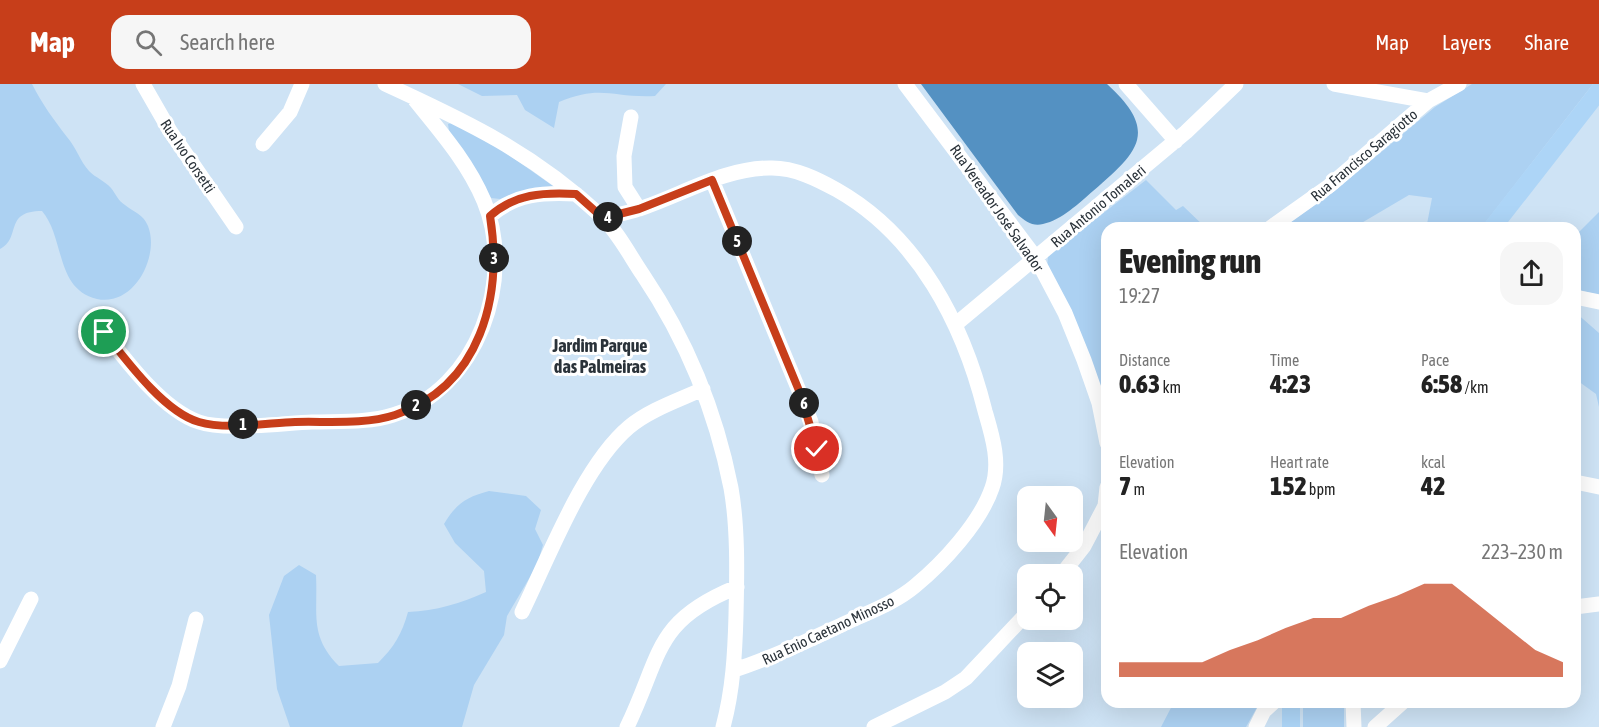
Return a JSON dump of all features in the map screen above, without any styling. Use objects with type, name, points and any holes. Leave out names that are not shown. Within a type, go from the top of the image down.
[{"type":"main road","points":[[1497,222],[1599,91]]},
{"type":"main road","points":[[1291,708],[1291,727]]},
{"type":"street","name":"Rua Ivo Corsetti","points":[[143,84],[170,131],[236,227]]},
{"type":"street","points":[[263,144],[290,112],[302,84]]},
{"type":"street","points":[[385,84],[478,128],[522,152],[576,194],[603,218],[651,287],[678,333],[703,389],[730,487],[737,587],[734,670],[723,727]]},
{"type":"street","name":"Rua Vereador José Salvador","points":[[905,84],[1036,258],[1065,313],[1084,360],[1101,416]]},
{"type":"street","points":[[1125,84],[1176,141]]},
{"type":"street","name":"Rua Antonio Tomaleri","points":[[956,324],[1176,141],[1236,84]]},
{"type":"street","points":[[1334,84],[1373,88],[1428,101]]},
{"type":"street","name":"Rua Francisco Saragiotto","points":[[1278,222],[1329,186],[1428,101],[1459,84]]},
{"type":"street","points":[[104,332],[130,366],[154,391],[199,422],[234,425],[364,420],[393,415],[413,407],[442,387],[463,364],[476,344],[487,314],[494,283],[494,245],[490,216],[471,174],[414,97]]},
{"type":"street","points":[[632,117],[624,156],[625,186],[639,209]]},
{"type":"street","name":"Rua Enio Caetano Minosso","points":[[603,218],[639,209],[712,180],[755,169],[773,168],[819,180],[864,206],[889,227],[912,255],[956,324],[975,370],[994,447],[995,469],[992,488],[982,509],[962,538],[915,586],[894,601],[769,659],[734,670]]},
{"type":"street","points":[[712,180],[804,403],[811,422],[822,475]]},
{"type":"street","points":[[490,216],[501,206],[532,195],[576,194]]},
{"type":"street","points":[[1581,298],[1599,302]]},
{"type":"street","points":[[522,612],[591,474],[612,447],[630,427],[703,389]]},
{"type":"street","points":[[1581,483],[1599,487]]},
{"type":"street","points":[[1070,564],[1084,546],[1101,514]]},
{"type":"street","points":[[627,727],[654,660],[670,630],[706,599],[737,587]]},
{"type":"street","points":[[0,661],[31,599]]},
{"type":"street","points":[[1581,606],[1599,604]]},
{"type":"street","points":[[163,727],[179,686],[196,619]]},
{"type":"street","points":[[874,727],[945,692],[966,678],[1017,624]]},
{"type":"street","points":[[1256,727],[1267,708]]},
{"type":"street","points":[[1353,708],[1354,727]]},
{"type":"street","points":[[1375,727],[1396,708]]},
{"type":"shaded area","points":[[0,84],[32,84],[89,171],[109,186],[121,202],[146,222],[151,238],[147,264],[133,287],[122,295],[110,299],[97,299],[74,285],[67,274],[49,222],[42,211],[22,215],[17,220],[7,244],[0,249]]},
{"type":"shaded area","points":[[458,84],[666,84],[655,96],[597,93],[559,102],[554,128],[525,110],[517,95],[482,96]]},
{"type":"shaded area","points":[[921,84],[1107,84],[1134,115],[1138,129],[1137,141],[1122,165],[1076,206],[1050,222],[1033,224],[1018,215]]},
{"type":"shaded area","points":[[1472,84],[1593,84],[1486,222],[1427,222],[1432,198],[1409,195],[1363,222],[1291,222],[1336,190],[1435,107]]},
{"type":"shaded area","points":[[455,122],[475,131],[553,186],[500,199],[491,198],[449,131],[448,124]]},
{"type":"shaded area","points":[[1146,180],[1176,210],[1183,206],[1200,222],[1101,222],[1101,401],[1047,269],[1048,256]]},
{"type":"shaded area","points":[[1599,212],[1599,295],[1581,290],[1581,230]]},
{"type":"shaded area","points":[[1581,317],[1599,333],[1599,407],[1596,394],[1581,383]]},
{"type":"shaded area","points":[[489,491],[526,496],[541,510],[535,529],[543,545],[537,565],[507,616],[504,635],[474,685],[462,727],[290,727],[277,689],[269,615],[284,576],[299,565],[316,575],[316,613],[319,634],[329,655],[339,666],[378,663],[397,640],[408,612],[448,606],[486,592],[484,571],[455,543],[444,524],[462,502]]},
{"type":"shaded area","points":[[1171,708],[1257,708],[1246,727],[1161,727]]},
{"type":"shaded area","points":[[1303,708],[1344,708],[1344,727],[1303,727]]},
{"type":"district","name":"Jardim Parque das Palmeiras","points":[[600,355]]},
{"type":"route","points":[[104,332],[130,366],[154,391],[184,414],[199,422],[234,425],[364,420],[393,415],[413,407],[442,387],[463,364],[476,344],[487,314],[494,283],[494,245],[490,216],[501,206],[532,195],[576,194],[603,218],[639,209],[712,180],[800,393],[811,422],[817,449]]}]
